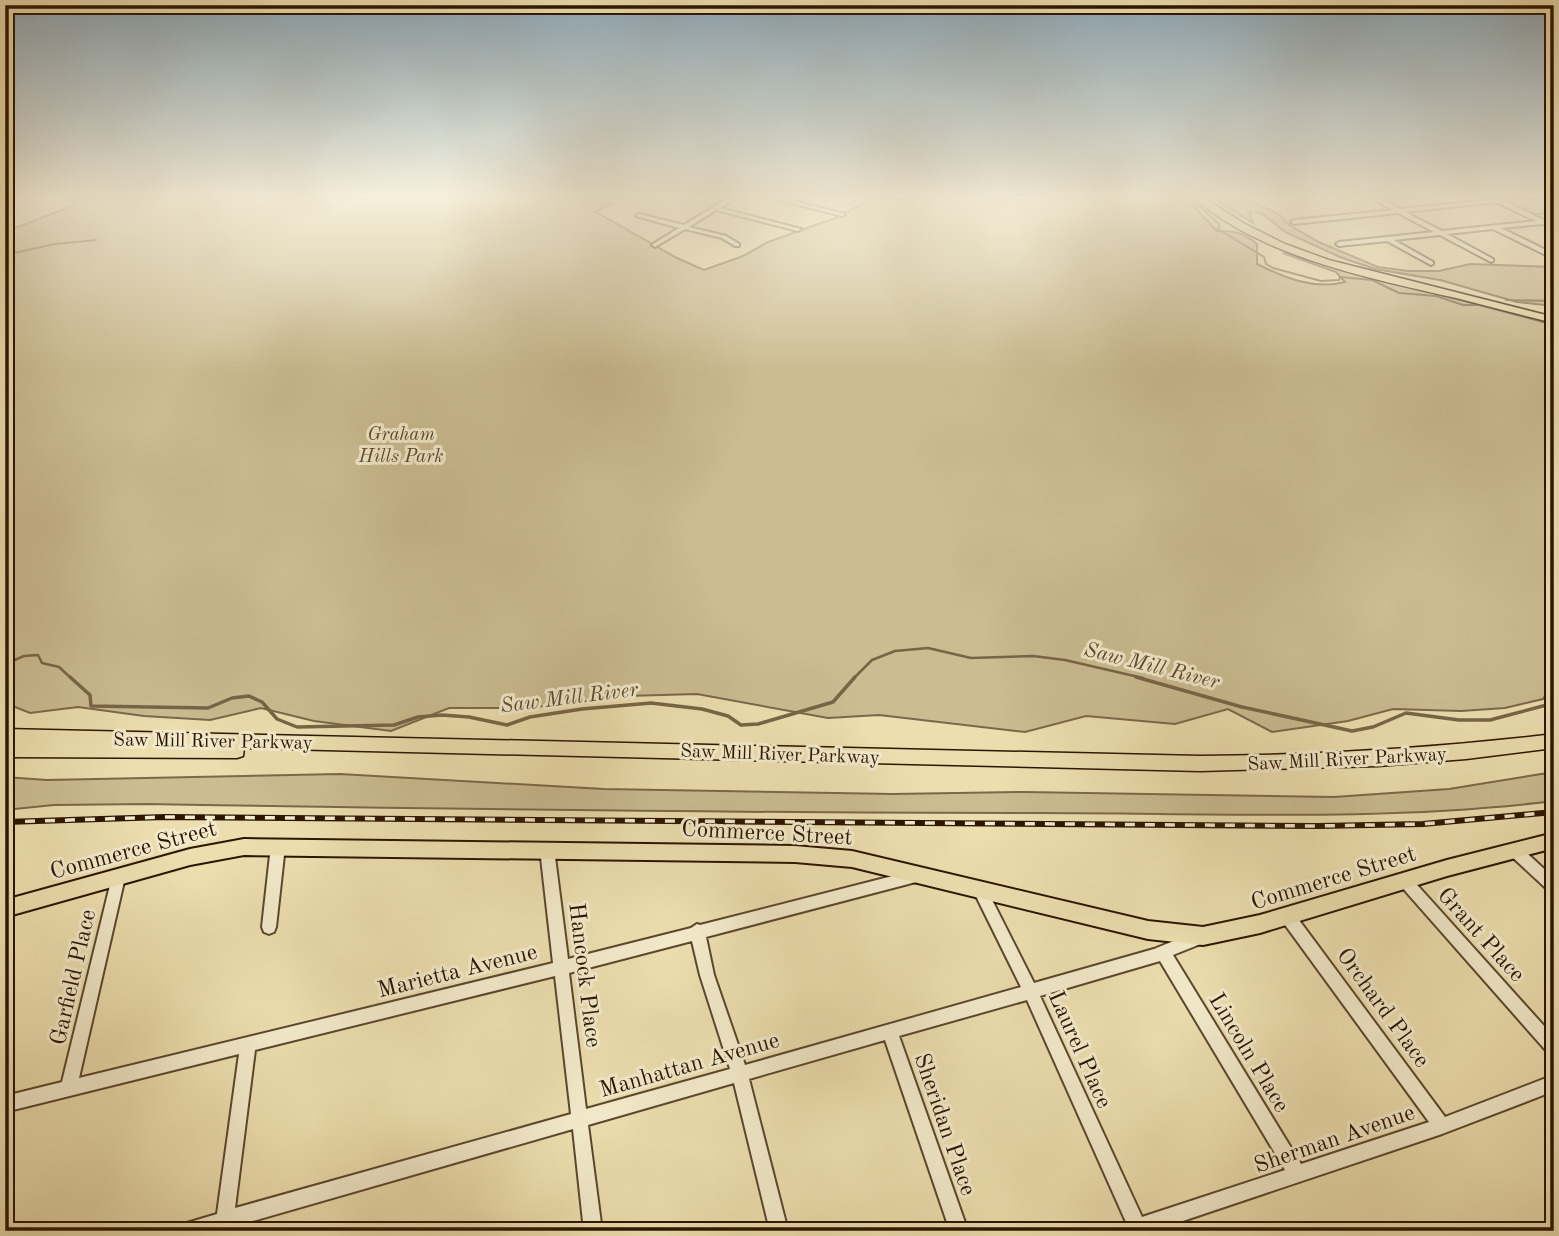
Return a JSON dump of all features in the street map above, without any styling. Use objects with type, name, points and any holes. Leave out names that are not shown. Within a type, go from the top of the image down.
[{"type":"highway","points":[[1313,257],[1554,318]]},
{"type":"highway","points":[[1323,257],[1554,318]]},
{"type":"highway","name":"Saw Mill River Parkway","points":[[5,736],[360,742],[1171,763],[1376,758],[1554,741]]},
{"type":"highway","name":"Saw Mill River Parkway","points":[[5,750],[366,752],[1165,773],[1382,768],[1554,752]]},
{"type":"main road","name":"Commerce Street","points":[[5,909],[217,851],[278,846],[824,855],[1148,930],[1203,936],[1288,916],[1554,840]]},
{"type":"street","points":[[1420,257],[1431,263]]},
{"type":"street","points":[[1485,257],[1491,260]]},
{"type":"street","points":[[269,927],[278,846]]},
{"type":"street","name":"Hancock Place","points":[[547,849],[582,1119],[593,1231]]},
{"type":"street","points":[[1514,850],[1554,887]]},
{"type":"street","name":"Marietta Avenue","points":[[5,1104],[561,968],[697,930],[919,875]]},
{"type":"street","name":"Garfield Place","points":[[69,1088],[118,877]]},
{"type":"street","name":"Grant Place","points":[[1405,881],[1554,1049]]},
{"type":"street","name":"Laurel Place","points":[[980,890],[1030,991],[1131,1229]]},
{"type":"street","name":"Orchard Place","points":[[1288,916],[1442,1126]]},
{"type":"street","points":[[697,930],[707,975],[740,1074],[779,1231]]},
{"type":"street","name":"Manhattan Avenue","points":[[186,1231],[224,1225],[582,1119],[1164,953],[1203,936]]},
{"type":"street","name":"Lincoln Place","points":[[1164,953],[1298,1175]]},
{"type":"street","name":"Sheridan Place","points":[[890,1031],[959,1231]]},
{"type":"street","points":[[224,1225],[248,1044]]},
{"type":"street","name":"Sherman Avenue","points":[[1131,1229],[1442,1126],[1554,1083]]},
{"type":"green space","name":"Graham Hills Park","points":[[5,257],[675,257],[704,270],[741,257],[1257,257],[1257,264],[1289,278],[1322,285],[1345,282],[1336,272],[1293,257],[1297,257],[1554,325],[1554,682],[1543,699],[1505,708],[1461,711],[1393,709],[1348,721],[1272,732],[1228,709],[1175,724],[1086,716],[1025,732],[879,715],[828,718],[697,694],[626,696],[528,708],[449,708],[391,731],[314,721],[261,708],[210,720],[144,716],[78,707],[30,713],[5,703]]},
{"type":"green space","points":[[1340,257],[1353,257],[1378,267],[1408,271],[1439,271],[1470,264],[1554,267],[1554,306],[1517,302],[1440,280],[1375,269]]},
{"type":"green space","points":[[1554,772],[1554,801],[1490,808],[1361,814],[704,811],[147,804],[54,805],[5,810],[5,777],[47,780],[340,774],[604,789],[1334,797],[1449,789]]},
{"type":"waterway","name":"Saw Mill River","points":[[1263,257],[1266,264],[1273,268],[1321,281],[1339,280],[1340,277],[1372,280],[1399,293],[1436,296],[1463,305],[1484,305]]},
{"type":"waterway","name":"Saw Mill River","points":[[1506,300],[1554,301]]},
{"type":"waterway","name":"Saw Mill River","points":[[855,677],[872,660],[895,651],[928,648],[971,658],[1033,656],[1065,660],[1143,678]]},
{"type":"waterway","name":"Saw Mill River","points":[[5,664],[24,656],[38,655],[42,663],[59,667],[71,678]]},
{"type":"waterway","name":"Saw Mill River","points":[[70,677],[90,695],[91,706],[208,708],[232,698],[249,696],[262,702],[277,719],[297,727],[394,725],[418,717],[442,715],[469,717],[507,725],[530,717],[582,709],[651,703],[702,709],[728,716],[741,725],[758,724],[833,702],[855,677]]},
{"type":"waterway","name":"Saw Mill River","points":[[1136,677],[1242,707],[1352,731],[1373,727],[1406,713],[1459,720],[1490,720],[1554,703]]},
{"type":"railway","points":[[5,822],[165,817],[1318,826],[1423,824],[1554,812]]}]
